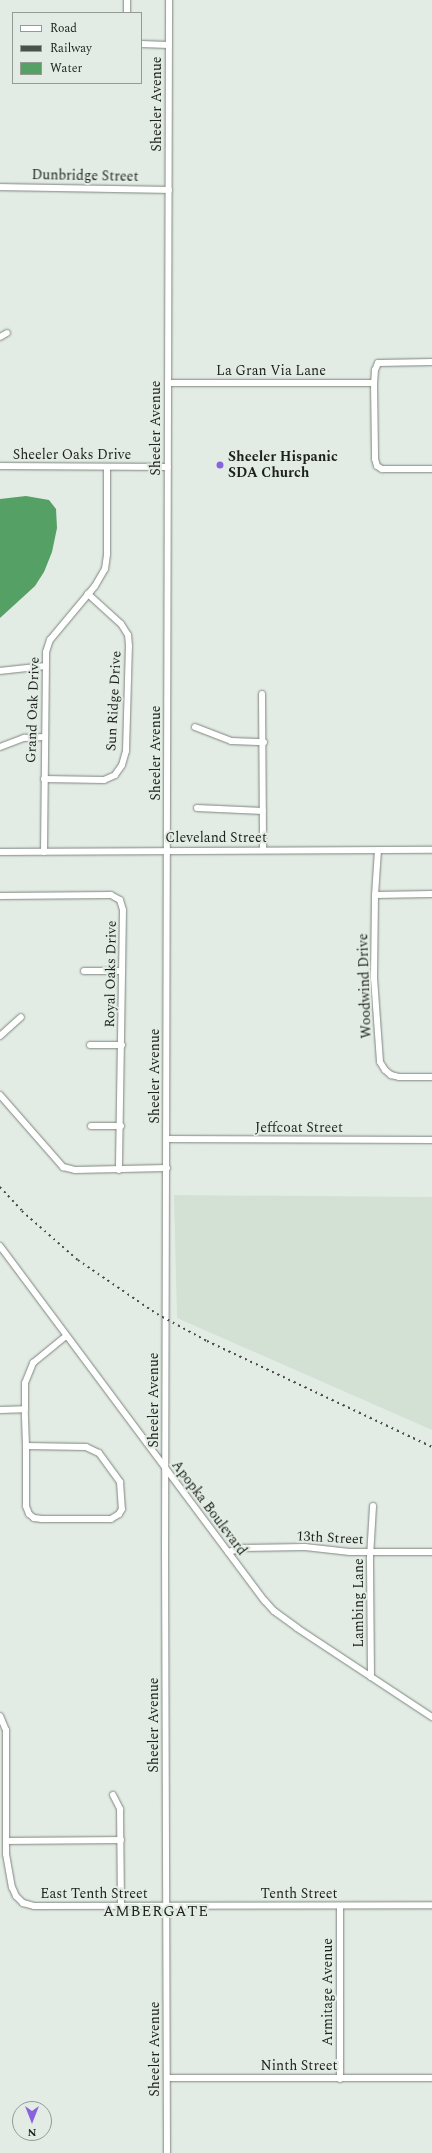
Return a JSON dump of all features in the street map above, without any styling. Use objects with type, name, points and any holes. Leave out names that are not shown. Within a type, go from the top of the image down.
[{"type":"street","points":[[127,0],[127,12]]},
{"type":"street","name":"Sheeler Avenue","points":[[167,2153],[165,1470],[170,0]]},
{"type":"street","points":[[142,44],[169,45]]},
{"type":"street","name":"Dunbridge Street","points":[[0,187],[169,190]]},
{"type":"street","points":[[0,337],[7,333]]},
{"type":"street","points":[[432,362],[384,362],[378,364],[375,370],[374,383],[375,459],[377,466],[382,469],[432,469]]},
{"type":"street","name":"La Gran Via Lane","points":[[168,383],[374,383]]},
{"type":"street","name":"Sheeler Oaks Drive","points":[[0,466],[107,468],[168,467]]},
{"type":"street","name":"Grand Oak Drive","points":[[44,852],[45,666],[50,640],[100,580],[104,569],[107,554],[107,468]]},
{"type":"street","name":"Sun Ridge Drive","points":[[44,779],[104,780],[116,774],[122,765],[126,751],[128,635],[121,624],[88,594]]},
{"type":"street","points":[[0,671],[45,666]]},
{"type":"street","points":[[262,694],[264,742],[263,850]]},
{"type":"street","points":[[195,727],[231,741],[264,742]]},
{"type":"street","points":[[0,747],[24,738],[44,737]]},
{"type":"street","points":[[197,808],[263,811]]},
{"type":"street","name":"Cleveland Street","points":[[0,852],[168,850],[432,850]]},
{"type":"street","name":"Woodwind Drive","points":[[378,850],[375,894],[374,978],[380,1062],[385,1070],[395,1076],[432,1077]]},
{"type":"street","points":[[375,894],[432,894]]},
{"type":"street","name":"Royal Oaks Drive","points":[[0,896],[111,895],[120,900],[123,910],[119,1170]]},
{"type":"street","points":[[84,971],[122,971]]},
{"type":"street","points":[[0,1036],[21,1017]]},
{"type":"street","points":[[90,1045],[122,1045]]},
{"type":"street","points":[[0,1095],[63,1167],[75,1170],[167,1168]]},
{"type":"street","points":[[91,1126],[120,1126]]},
{"type":"street","name":"Jeffcoat Street","points":[[167,1139],[432,1140]]},
{"type":"street","name":"Apopka Boulevard","points":[[0,1246],[165,1470],[274,1611],[297,1628],[432,1717]]},
{"type":"street","points":[[26,1446],[86,1447],[99,1453],[120,1482],[122,1508],[119,1514],[111,1519],[34,1518],[29,1514],[26,1506],[25,1384],[33,1363],[66,1336]]},
{"type":"street","points":[[0,1410],[25,1409]]},
{"type":"street","name":"Lambing Lane","points":[[371,1677],[370,1552],[373,1506]]},
{"type":"street","name":"13th Street","points":[[228,1552],[243,1548],[292,1547],[370,1552],[432,1552]]},
{"type":"street","name":"East Tenth Street","points":[[0,1716],[6,1730],[6,1854],[12,1887],[16,1896],[23,1903],[34,1906],[167,1906]]},
{"type":"street","points":[[113,1795],[120,1809],[121,1906]]},
{"type":"street","points":[[6,1841],[121,1840]]},
{"type":"street","name":"Tenth Street","points":[[167,1906],[432,1905]]},
{"type":"street","name":"Armitage Avenue","points":[[340,1906],[340,2079]]},
{"type":"street","name":"Ninth Street","points":[[167,2078],[432,2078]]},
{"type":"shaded area","points":[[174,1195],[432,1197],[432,1430],[177,1318]]},
{"type":"water","points":[[26,496],[49,500],[56,509],[57,528],[52,552],[44,572],[35,586],[0,618],[0,499]]},
{"type":"railway","points":[[0,1187],[22,1211],[78,1260],[157,1314],[207,1341],[432,1447]]},
{"type":"place","name":"Sheeler Hispanic SDA Church","points":[[220,465]]},
{"type":"district","name":"AMBERGATE","points":[[156,1912]]}]
